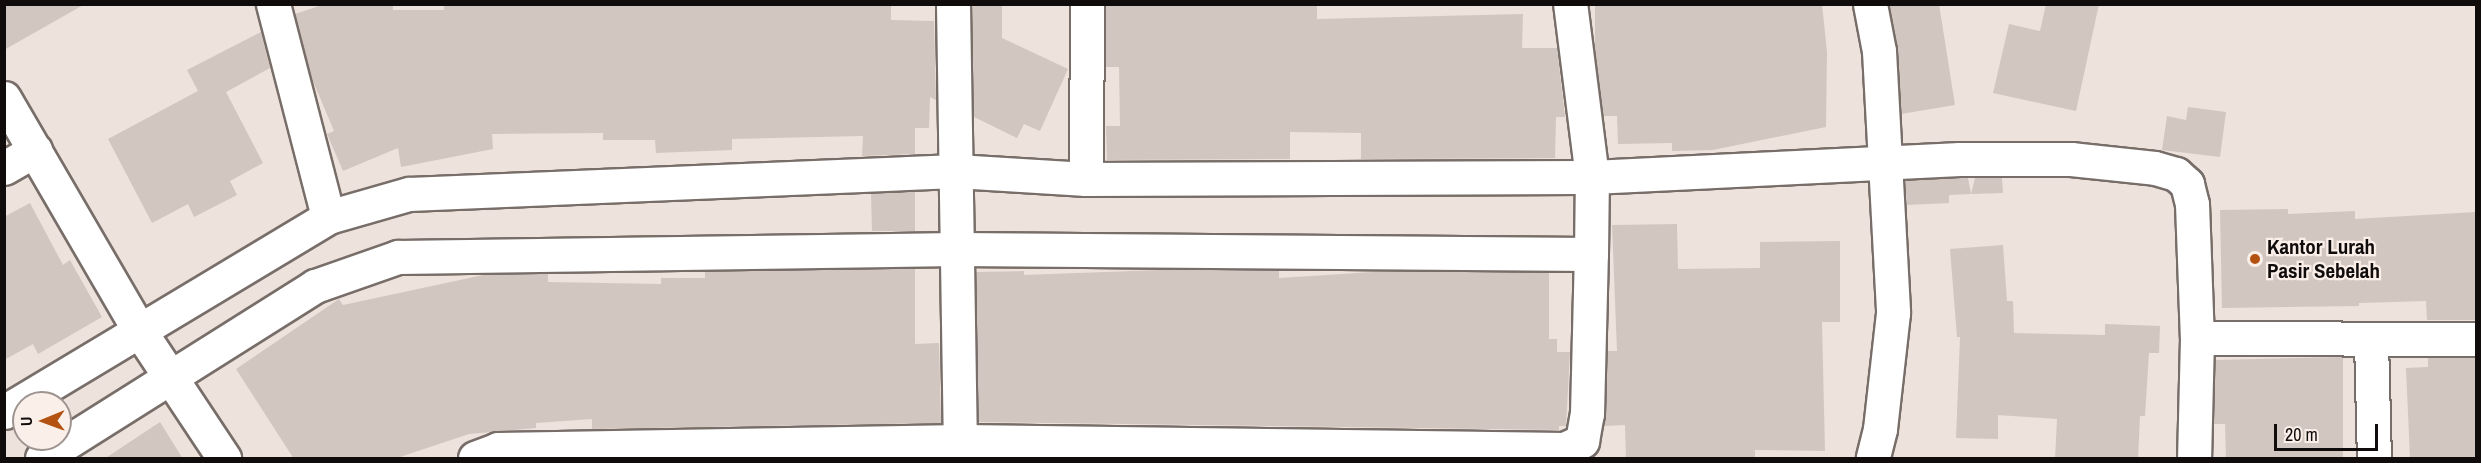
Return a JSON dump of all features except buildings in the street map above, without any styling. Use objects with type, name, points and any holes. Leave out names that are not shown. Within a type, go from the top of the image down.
[{"type":"street","points":[[273,4],[328,217]]},
{"type":"street","points":[[953,4],[961,450]]},
{"type":"street","points":[[1086,179],[1087,4]]},
{"type":"street","points":[[476,459],[498,449],[1564,449],[1582,441],[1587,414],[1591,254],[1592,177],[1570,4]]},
{"type":"street","points":[[1870,4],[1879,51],[1887,162],[1893,313],[1880,429],[1872,459]]},
{"type":"street","points":[[4,98],[139,330],[224,459]]},
{"type":"street","points":[[4,168],[36,150]]},
{"type":"street","points":[[4,412],[328,217],[409,194],[956,171],[1086,179],[1592,177],[1887,162],[2071,159],[2176,174],[2187,184],[2192,204],[2196,338],[2194,459]]},
{"type":"street","points":[[42,459],[315,286],[398,257],[957,249],[1591,254]]},
{"type":"street","points":[[2196,338],[2476,339]]},
{"type":"street","points":[[2371,339],[2374,459]]},
{"type":"place","name":"Kantor Lurah Pasir Sebelah","points":[[2255,259]]}]
